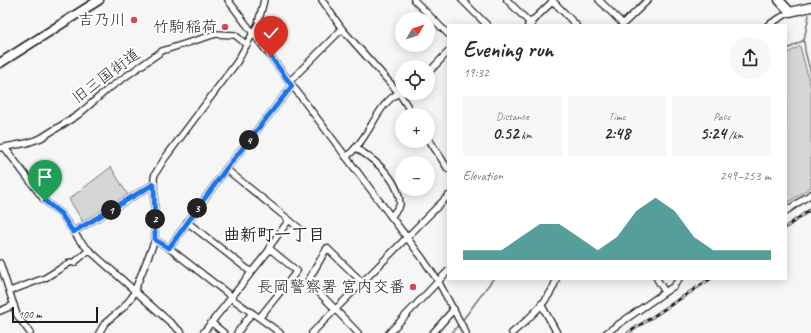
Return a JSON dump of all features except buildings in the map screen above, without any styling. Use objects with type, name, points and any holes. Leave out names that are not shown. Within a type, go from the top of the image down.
[{"type":"main road","points":[[0,63],[99,0]]},
{"type":"main road","points":[[780,0],[790,12],[811,7]]},
{"type":"street","points":[[228,0],[438,281],[466,333]]},
{"type":"street","points":[[99,333],[105,323],[123,308],[132,297],[155,240],[155,174],[165,158],[235,66],[260,19],[264,0]]},
{"type":"street","points":[[322,0],[342,29],[395,87]]},
{"type":"street","points":[[462,0],[486,24]]},
{"type":"street","points":[[507,0],[530,24],[553,1],[575,24]]},
{"type":"street","points":[[599,0],[622,24]]},
{"type":"street","points":[[624,24],[648,0]]},
{"type":"street","points":[[416,1],[447,33]]},
{"type":"street","points":[[770,24],[790,12]]},
{"type":"street","points":[[169,248],[290,84],[342,29]]},
{"type":"street","name":"旧三国街道","points":[[2,148],[41,138],[78,115],[108,89],[162,51],[216,34],[235,35],[247,45]]},
{"type":"street","points":[[435,66],[447,53]]},
{"type":"street","points":[[346,157],[356,148],[385,104],[395,94]]},
{"type":"street","points":[[2,148],[45,201],[61,214],[73,232],[88,250],[182,333]]},
{"type":"street","points":[[356,148],[366,154],[381,168],[390,178],[398,192],[400,205],[391,217]]},
{"type":"street","points":[[434,148],[447,167]]},
{"type":"street","points":[[226,169],[299,228]]},
{"type":"street","points":[[73,232],[154,184]]},
{"type":"street","points":[[787,210],[811,194]]},
{"type":"street","points":[[312,333],[447,197]]},
{"type":"street","points":[[203,333],[270,249],[270,246],[289,220]]},
{"type":"street","points":[[187,222],[251,272]]},
{"type":"street","points":[[155,240],[169,248],[232,298],[280,333]]},
{"type":"street","points":[[358,333],[308,281],[327,248],[363,282]]},
{"type":"street","points":[[260,317],[297,271],[270,249]]},
{"type":"street","points":[[10,291],[45,278],[72,262],[74,263],[88,250]]},
{"type":"street","points":[[0,263],[17,315],[30,333]]},
{"type":"street","points":[[389,333],[447,272]]},
{"type":"street","points":[[512,333],[553,290],[556,280]]},
{"type":"street","points":[[658,280],[665,292]]},
{"type":"street","points":[[606,333],[674,286],[678,280]]},
{"type":"street","points":[[541,304],[558,333]]},
{"type":"street","points":[[0,310],[14,305]]},
{"type":"street","points":[[433,333],[454,309]]},
{"type":"street","points":[[236,333],[252,313]]},
{"type":"street","points":[[212,323],[224,333]]},
{"type":"shaded area","points":[[800,46],[811,88],[811,187],[787,203],[787,53]]},
{"type":"shaded area","points":[[111,167],[129,197],[83,222],[69,199]]},
{"type":"waterway","points":[[809,15],[804,40],[805,51],[811,74]]},
{"type":"waterway","points":[[787,49],[804,40]]},
{"type":"waterway","points":[[462,321],[492,280]]},
{"type":"waterway","points":[[452,333],[459,324]]},
{"type":"railway","points":[[787,226],[811,209]]},
{"type":"railway","points":[[628,333],[708,280]]},
{"type":"place","name":"吉乃川","points":[[134,20]]},
{"type":"place","name":"竹駒稲荷","points":[[225,27]]},
{"type":"place","name":"長岡警察署 宮内交番","points":[[413,287]]},
{"type":"district","name":"曲新町一丁目","points":[[274,234]]},
{"type":"route","points":[[45,201],[61,214],[73,232],[154,184],[155,240],[169,248],[226,169],[292,86],[271,57]]}]
